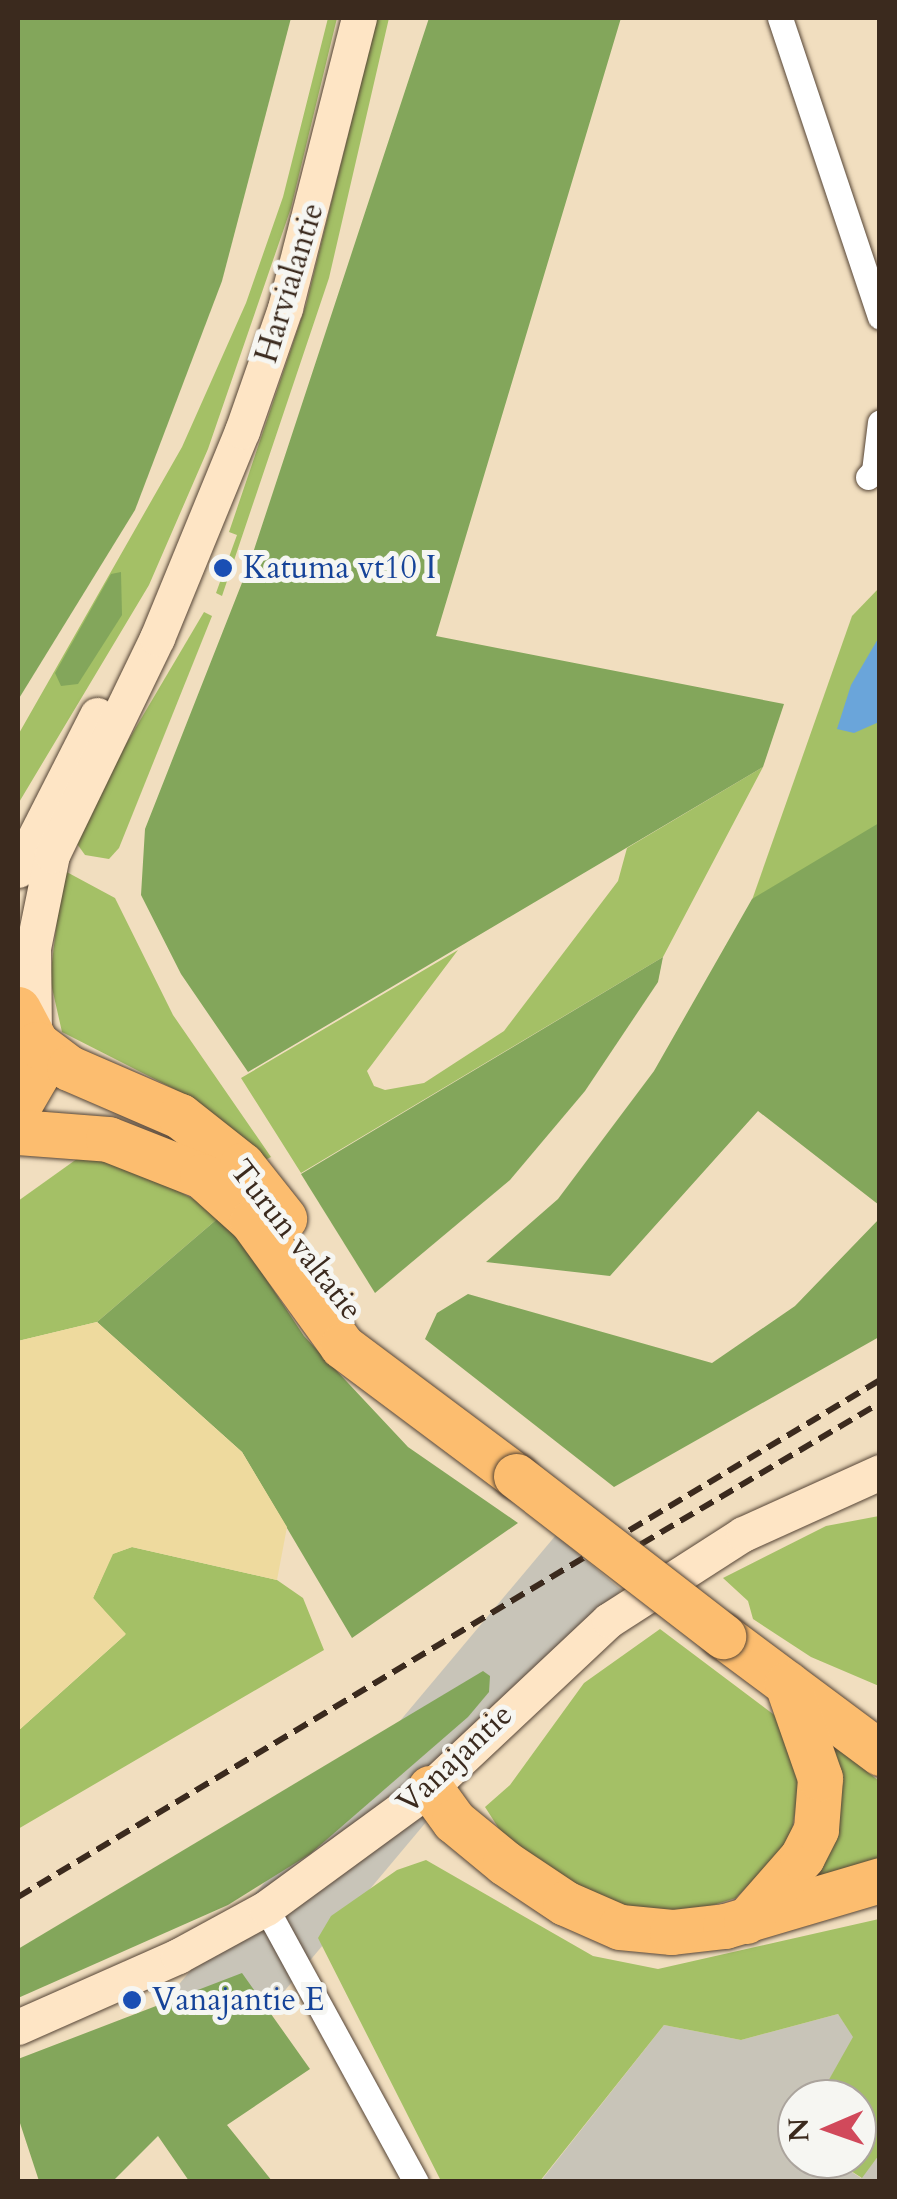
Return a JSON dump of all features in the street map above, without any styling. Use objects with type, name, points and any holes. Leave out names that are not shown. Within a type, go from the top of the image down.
[{"type":"highway","points":[[18,1107],[36,1083],[29,1031]]},
{"type":"highway","name":"Turun valtatie","points":[[29,1031],[70,1068],[180,1116],[242,1166],[386,1352],[476,1445]]},
{"type":"highway","name":"Turun valtatie","points":[[18,1132],[108,1139],[202,1176],[252,1221],[342,1346],[880,1754]]},
{"type":"highway","points":[[746,1922],[802,1857],[816,1829],[820,1778],[787,1684]]},
{"type":"highway","points":[[430,1788],[454,1822],[505,1863],[594,1917],[672,1932],[746,1922],[880,1880]]},
{"type":"main road","name":"Harvialantie","points":[[29,1031],[33,948],[52,856],[136,686],[197,541],[285,308],[359,18]]},
{"type":"main road","name":"Harvialantie","points":[[18,870],[78,746],[197,541]]},
{"type":"main road","name":"Vanajantie","points":[[18,2028],[178,1956],[266,1908],[430,1788],[608,1620],[742,1534],[880,1472]]},
{"type":"street","points":[[780,18],[880,317]]},
{"type":"street","points":[[868,478],[874,471],[880,422]]},
{"type":"street","points":[[266,1908],[416,2182]]},
{"type":"shaded area","points":[[556,1535],[621,1590],[217,2071],[152,2016]]},
{"type":"shaded area","points":[[838,2014],[854,2037],[830,2079],[777,2079],[777,2179],[877,2179],[879,2155],[879,2181],[540,2182],[664,2025],[741,2040]]},
{"type":"green space","points":[[18,18],[291,18],[222,281],[135,510],[18,700]]},
{"type":"green space","points":[[328,18],[337,18],[291,208],[208,449],[149,585],[18,804],[18,735],[182,447],[246,303],[283,197]]},
{"type":"green space","points":[[377,18],[389,18],[329,278],[222,596],[216,593],[237,535],[229,532],[306,305]]},
{"type":"green space","points":[[429,18],[621,18],[436,636],[784,704],[763,767],[248,1072],[181,974],[141,895],[145,829],[249,565]]},
{"type":"green space","points":[[121,572],[122,615],[78,684],[61,686],[55,673],[111,574]]},
{"type":"green space","points":[[879,588],[879,824],[752,900],[852,616]]},
{"type":"green space","points":[[204,612],[212,616],[119,848],[109,859],[85,855],[75,841],[109,773]]},
{"type":"green space","points":[[763,767],[663,957],[301,1173],[241,1078],[458,950],[367,1071],[374,1086],[385,1090],[424,1083],[504,1031],[618,881],[627,848]]},
{"type":"green space","points":[[879,823],[879,1205],[758,1111],[610,1276],[486,1262],[558,1199],[654,1071],[752,899]]},
{"type":"green space","points":[[63,870],[115,898],[173,1015],[271,1157],[263,1161],[176,1090],[62,1032],[50,979]]},
{"type":"green space","points":[[663,957],[658,982],[585,1091],[510,1180],[375,1293],[301,1174]]},
{"type":"green space","points":[[81,1156],[115,1159],[223,1214],[97,1322],[18,1341],[18,1201]]},
{"type":"green space","points":[[223,1214],[304,1336],[408,1447],[518,1523],[352,1638],[242,1452],[97,1322]]},
{"type":"green space","points":[[879,1219],[879,1337],[614,1487],[425,1339],[437,1313],[468,1294],[712,1363],[795,1306]]},
{"type":"green space","points":[[880,1516],[879,1686],[811,1657],[753,1619],[748,1601],[723,1578],[826,1526]]},
{"type":"green space","points":[[132,1547],[277,1580],[303,1598],[324,1650],[18,1829],[18,1731],[125,1635],[93,1598],[112,1554]]},
{"type":"green space","points":[[660,1629],[781,1720],[800,1783],[790,1842],[736,1898],[681,1915],[596,1900],[503,1835],[485,1807],[510,1785],[584,1683]]},
{"type":"green space","points":[[483,1671],[490,1676],[489,1692],[468,1717],[310,1854],[228,1905],[18,1998],[18,1949]]},
{"type":"green space","points":[[834,1745],[879,1781],[879,1868],[800,1878]]},
{"type":"green space","points":[[426,1860],[593,1956],[658,1969],[879,1919],[879,2155],[877,2158],[877,2079],[829,2079],[853,2037],[838,2014],[741,2040],[664,2025],[540,2181],[441,2181],[318,1938],[331,1916],[397,1870]]},
{"type":"green space","points":[[242,1973],[310,2069],[227,2125],[272,2181],[189,2181],[158,2136],[113,2181],[39,2181],[18,2117],[18,2059]]},
{"type":"sand","points":[[97,1322],[242,1452],[287,1527],[277,1580],[132,1547],[113,1554],[93,1598],[126,1634],[18,1731],[18,1341]]},
{"type":"water","points":[[879,637],[879,722],[854,733],[837,729],[851,685]]},
{"type":"railway","points":[[18,1897],[880,1380]]},
{"type":"railway","points":[[621,1556],[880,1403]]},
{"type":"place","name":"Katuma vt10 I","points":[[223,568]]},
{"type":"place","name":"Vanajantie E","points":[[132,2000]]}]
